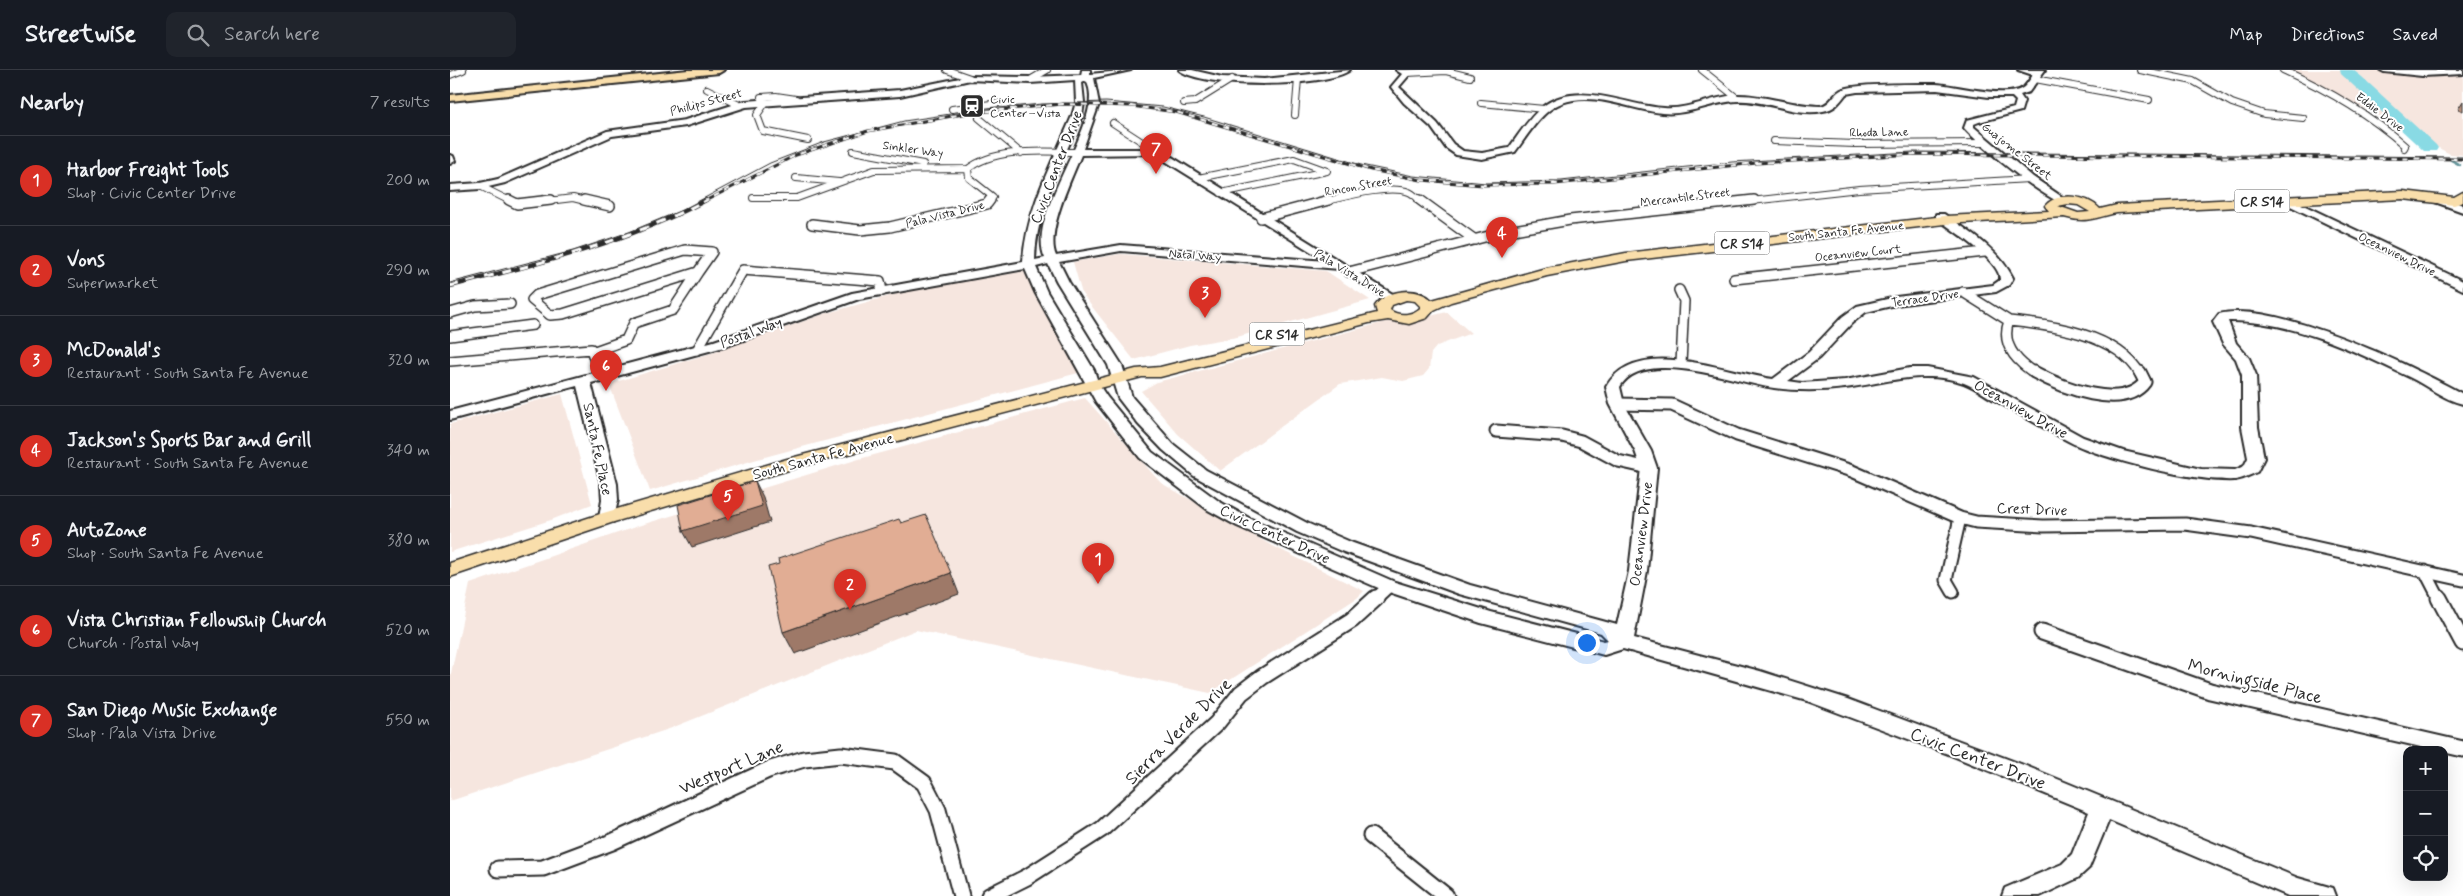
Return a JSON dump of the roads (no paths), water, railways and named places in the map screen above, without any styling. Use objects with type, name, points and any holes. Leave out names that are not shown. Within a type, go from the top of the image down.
[{"type":"highway","points":[[450,92],[669,70]]},
{"type":"highway","points":[[450,98],[717,70]]},
{"type":"main road","name":"South Santa Fe Avenue","points":[[451,572],[607,518],[793,463],[1142,372],[1160,372],[1361,321],[1407,296],[1423,302],[1438,301],[1605,260],[1943,218],[2058,207],[2085,218],[2093,209],[2281,198],[2418,187],[2433,199]]},
{"type":"main road","name":"South Santa Fe Avenue","points":[[2439,187],[2462,199]]},
{"type":"main road","name":"South Santa Fe Avenue","points":[[2281,198],[2403,195],[2433,199],[2462,199]]},
{"type":"main road","name":"South Santa Fe Avenue","points":[[1388,307],[1403,319],[1414,318],[1425,313],[1423,302]]},
{"type":"street","points":[[450,74],[463,70]]},
{"type":"street","points":[[947,70],[970,78]]},
{"type":"street","points":[[1030,80],[1047,70]]},
{"type":"street","name":"Phillips Street","points":[[450,188],[480,186],[508,179],[610,133],[686,123],[739,105],[764,100],[900,93],[970,78],[1030,80],[1127,70]]},
{"type":"street","points":[[1183,70],[1232,79],[1298,79],[1346,70]]},
{"type":"street","points":[[1702,70],[1738,98]]},
{"type":"street","points":[[2022,70],[2149,100]]},
{"type":"street","points":[[2140,70],[2193,81],[2232,103],[2264,114],[2303,118]]},
{"type":"street","name":"Eddie Drive","points":[[2283,70],[2357,106],[2381,123],[2405,146],[2404,148]]},
{"type":"street","points":[[1470,77],[1446,71],[1403,72],[1395,87],[1405,102],[1432,123],[1452,148],[1470,155],[1493,155],[1512,150],[1544,109],[1560,100],[1587,98],[1649,109],[1678,111],[1738,98],[1816,110],[1830,107],[1840,94],[1856,89],[1937,87],[1989,94],[2014,94],[2026,90],[2038,75]]},
{"type":"street","points":[[2386,71],[2463,72]]},
{"type":"street","name":"Civic Center Drive","points":[[1623,642],[1604,648],[1488,618],[1389,586],[1244,522],[1206,500],[1146,455],[1092,385],[1087,370],[1041,292],[1029,265],[1030,236],[1038,208],[1080,104],[1078,82],[1086,73],[1090,80],[1095,104],[1050,222],[1048,251],[1063,282],[1115,365],[1125,398],[1143,422],[1168,448],[1200,472],[1303,528],[1347,547],[1465,590],[1608,628],[1623,642],[1840,704],[2014,770],[2102,809],[2296,888],[2324,896]]},
{"type":"street","points":[[1184,103],[1195,102],[1232,79]]},
{"type":"street","points":[[1295,115],[1298,79]]},
{"type":"street","points":[[706,89],[739,105]]},
{"type":"street","name":"Guajome Street","points":[[2014,94],[2020,102],[2018,108],[1970,122],[1969,128],[2029,179],[2058,207]]},
{"type":"street","points":[[764,100],[757,115],[763,131],[808,140]]},
{"type":"street","points":[[952,109],[973,108],[999,103]]},
{"type":"street","points":[[1481,103],[1544,109]]},
{"type":"street","points":[[978,118],[1021,153]]},
{"type":"street","name":"Pala Vista Drive","points":[[1113,123],[1343,269],[1388,307]]},
{"type":"street","name":"Rhoda Lane","points":[[1774,141],[1855,144],[1985,143]]},
{"type":"street","name":"Sinkler Way","points":[[853,151],[925,164],[968,168]]},
{"type":"street","points":[[753,198],[797,198],[874,170],[968,168],[994,156],[1021,153],[1156,151]]},
{"type":"street","points":[[1198,178],[1294,160],[1327,171],[1221,193]]},
{"type":"street","name":"Pala Vista Drive","points":[[812,224],[860,230],[890,227],[987,204],[993,197],[969,179],[968,168]]},
{"type":"street","points":[[796,178],[841,182]]},
{"type":"street","name":"Mercantile Street","points":[[1343,269],[1508,231],[1570,220],[1859,189],[2029,179]]},
{"type":"street","points":[[480,186],[517,204],[572,198],[610,206]]},
{"type":"street","name":"Rincon Street","points":[[1261,218],[1387,190],[1401,190],[1409,192],[1475,240]]},
{"type":"street","name":"Oceanview Drive","points":[[2281,198],[2460,282]]},
{"type":"street","name":"Terrace Drive","points":[[1775,384],[1814,355],[1847,320],[1862,309],[1896,301],[1996,288],[2005,282],[2007,278],[2006,272],[1985,252],[1943,218]]},
{"type":"street","name":"Natal Way","points":[[1054,260],[1121,248],[1343,269]]},
{"type":"street","points":[[592,352],[626,340],[634,323],[673,310],[699,272],[712,252],[685,250],[537,295],[532,300],[550,315],[563,314],[699,272]]},
{"type":"street","name":"Oceanview Court","points":[[1734,279],[1985,252]]},
{"type":"street","name":"Postal Way","points":[[450,416],[697,350],[856,296],[1054,260]]},
{"type":"street","points":[[697,350],[743,270],[880,281],[882,291]]},
{"type":"street","points":[[1678,290],[1684,301],[1681,364]]},
{"type":"street","points":[[1963,292],[2009,321],[2052,328],[2106,344],[2120,351],[2134,363],[2142,373],[2145,382],[2138,391],[2126,396],[2108,395],[2073,389],[2036,374],[2020,362],[2010,351],[2005,338],[2009,321]]},
{"type":"street","points":[[450,313],[475,306],[510,304]]},
{"type":"street","name":"Oceanview Drive","points":[[1623,642],[1638,571],[1649,468],[1643,451],[1617,404],[1613,387],[1618,378],[1636,367],[1653,363],[1681,364],[1725,375],[1775,384],[1826,386],[1910,372],[1942,374],[1969,380],[1988,389],[2078,440],[2118,454],[2200,474],[2237,475],[2251,469],[2256,458],[2250,428],[2249,375],[2242,358],[2230,344],[2220,322],[2224,317],[2235,315],[2252,316],[2348,346],[2389,363],[2463,400]]},
{"type":"street","points":[[450,336],[533,325]]},
{"type":"street","points":[[450,361],[591,349],[600,377]]},
{"type":"street","name":"Santa Fe Place","points":[[583,381],[609,484],[610,500],[607,518]]},
{"type":"street","name":"Crest Drive","points":[[1617,404],[1655,403],[1672,405],[1737,435],[1852,471],[1960,518],[1976,522],[2043,526],[2185,524],[2251,534],[2463,580]]},
{"type":"street","points":[[1496,431],[1562,436],[1581,441],[1618,461],[1649,468]]},
{"type":"street","points":[[1953,592],[1946,580],[1960,518]]},
{"type":"street","points":[[2425,571],[2463,643]]},
{"type":"street","points":[[1389,586],[1406,580],[1415,580],[1444,589],[1465,590]]},
{"type":"street","name":"Sierra Verde Drive","points":[[989,896],[1027,877],[1102,829],[1217,723],[1241,694],[1262,676],[1352,620],[1389,586]]},
{"type":"street","name":"Morningside Place","points":[[2042,632],[2210,691],[2463,749]]},
{"type":"street","name":"Westport Lane","points":[[498,869],[543,868],[612,842],[768,770],[804,759],[841,755],[870,757],[895,762],[909,770],[924,783],[938,810],[961,896]]},
{"type":"street","points":[[2014,896],[2070,871],[2081,861],[2102,809]]},
{"type":"street","points":[[1371,836],[1446,896]]},
{"type":"waterway","points":[[2346,71],[2368,89],[2430,148]]},
{"type":"waterway","points":[[2451,160],[2460,165]]},
{"type":"tram line","points":[[450,283],[573,251],[629,232],[682,210],[770,163],[824,142],[904,121],[977,110],[1042,104],[1106,102],[1163,107],[1204,117],[1361,165],[1413,176],[1486,183],[1561,181],[1732,162],[1913,152],[2463,157]]},
{"type":"railway","points":[[703,202],[796,155],[868,131],[969,113],[1063,104],[1131,106],[1176,112],[1371,170],[1421,180],[1483,185],[1555,184],[1757,163],[1915,154],[2463,159]]},
{"type":"railway","points":[[450,286],[581,251],[644,228],[706,200]]},
{"type":"place","name":"Civic Center–Vista","points":[[972,106]]},
{"type":"place","name":"San Diego Music Exchange","points":[[1156,174]]},
{"type":"place","name":"Jackson's Sports Bar and Grill","points":[[1502,258]]},
{"type":"place","name":"McDonald's","points":[[1205,318]]},
{"type":"place","name":"Vista Christian Fellowship Church","points":[[606,391]]},
{"type":"place","name":"AutoZone","points":[[728,521]]},
{"type":"place","name":"Harbor Freight Tools","points":[[1098,584]]},
{"type":"place","name":"Vons","points":[[850,610]]}]
